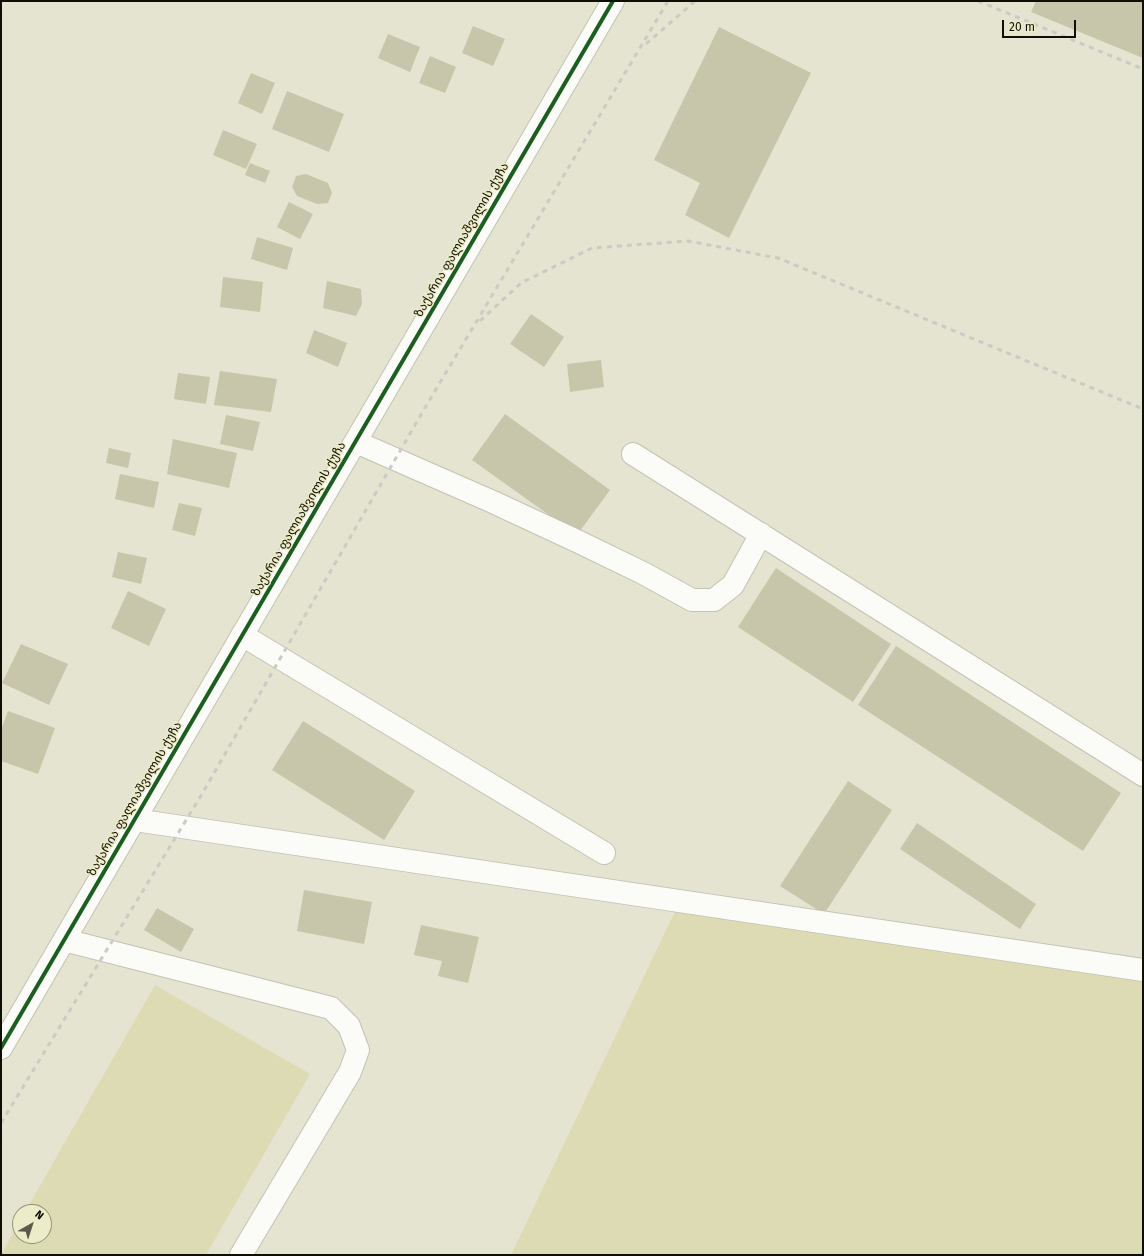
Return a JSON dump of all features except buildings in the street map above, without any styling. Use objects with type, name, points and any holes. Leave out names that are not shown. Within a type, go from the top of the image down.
[{"type":"street","name":"ზაქარია ფალიაშვილის ქუჩა","points":[[1,1048],[613,1]]},
{"type":"street","points":[[356,442],[493,502],[572,539],[643,573],[692,600],[714,600],[733,585],[761,534]]},
{"type":"street","points":[[633,454],[1143,776]]},
{"type":"street","points":[[242,635],[604,853]]},
{"type":"street","points":[[135,820],[1143,970]]},
{"type":"street","points":[[64,940],[331,1008],[349,1026],[358,1050],[350,1072],[241,1255]]},
{"type":"shaded area","points":[[680,901],[1143,970],[1143,1255],[511,1255]]},
{"type":"shaded area","points":[[155,985],[310,1074],[206,1255],[1,1255],[12,1235],[12,1244],[52,1244],[52,1204],[30,1204]]},
{"type":"railway","points":[[1,1123],[199,799],[426,406],[668,1]]},
{"type":"railway","points":[[646,44],[695,1]]},
{"type":"railway","points":[[978,1],[1143,69]]},
{"type":"railway","points":[[480,321],[521,283],[592,248],[688,241],[778,258],[1143,409]]},
{"type":"cycle path","points":[[1,1048],[613,1]]}]
